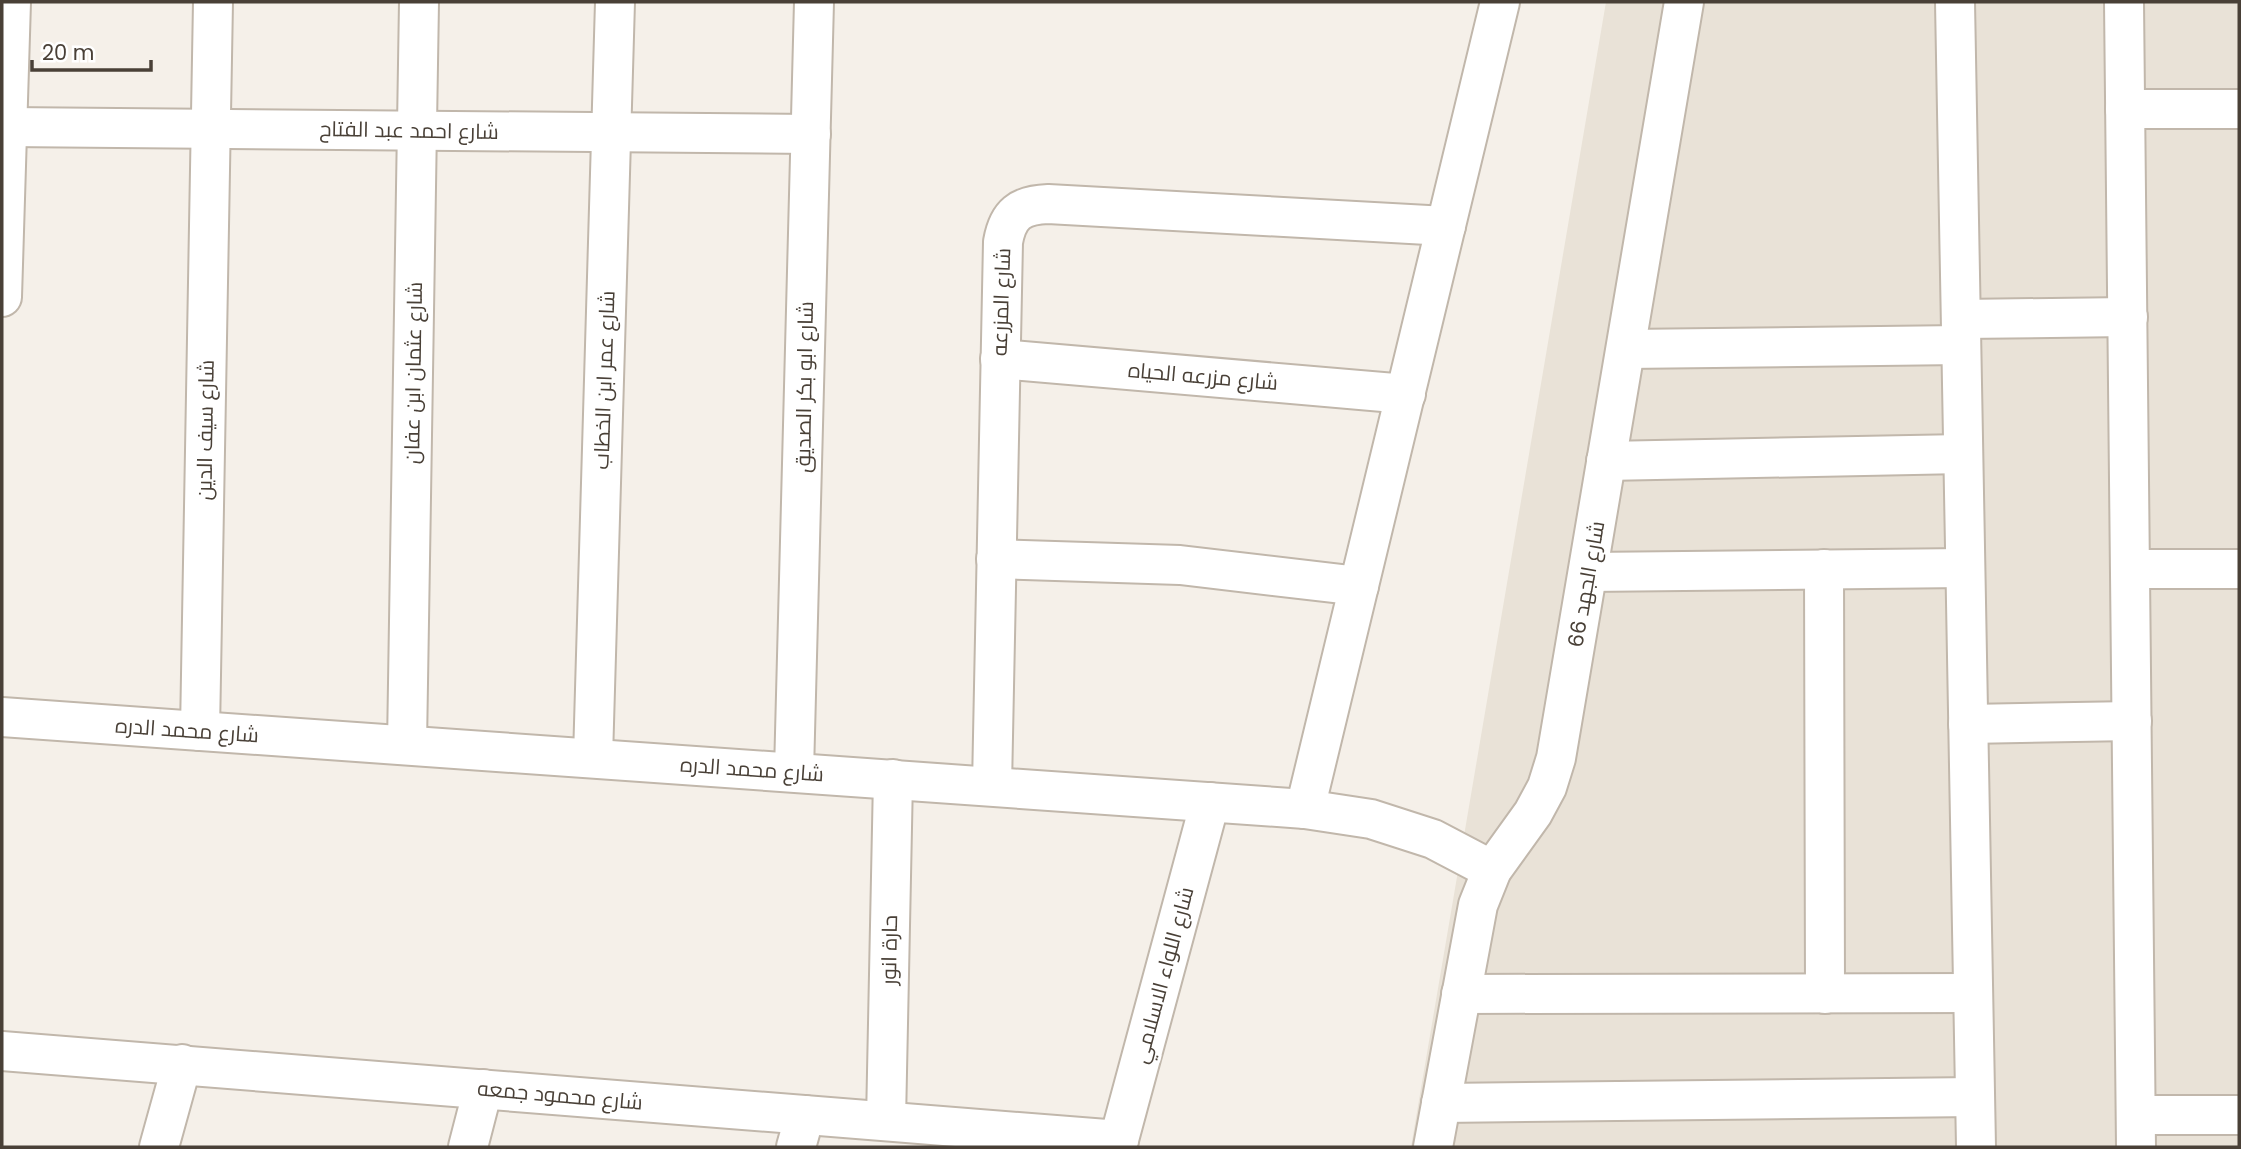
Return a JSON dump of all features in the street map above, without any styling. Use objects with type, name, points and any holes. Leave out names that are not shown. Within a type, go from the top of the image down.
[{"type":"street","points":[[2,297],[11,2]]},
{"type":"street","name":"شارع سيف الدين","points":[[200,731],[213,2]]},
{"type":"street","name":"شارع عثمان ابن عفان","points":[[407,745],[419,2]]},
{"type":"street","name":"شارع عمر ابن الخطاب","points":[[593,758],[615,2]]},
{"type":"street","name":"شارع ابو بكر الصديق","points":[[794,772],[814,2]]},
{"type":"street","points":[[1306,808],[1500,2]]},
{"type":"street","name":"شارع الجهد 66","points":[[1433,1147],[1478,905],[1492,870],[1533,813],[1547,787],[1556,758],[1684,2]]},
{"type":"street","points":[[1955,2],[1976,1147]]},
{"type":"street","points":[[2124,2],[2136,1131],[2239,1115]]},
{"type":"street","points":[[2125,109],[2239,109]]},
{"type":"street","name":"شارع احمد عبد الفتاح","points":[[7,127],[811,134]]},
{"type":"street","name":"شارع المزرعه","points":[[992,786],[1003,242],[1005,226],[1016,212],[1031,204],[1446,226]]},
{"type":"street","points":[[1626,349],[1961,332],[2128,317]]},
{"type":"street","name":"شارع مزرعه الحياه","points":[[1000,359],[1406,394]]},
{"type":"street","points":[[1606,461],[1963,454]]},
{"type":"street","points":[[996,559],[1180,565],[1359,586]]},
{"type":"street","points":[[1588,572],[1965,568]]},
{"type":"street","points":[[1824,569],[1825,993]]},
{"type":"street","points":[[2130,569],[2239,569]]},
{"type":"street","name":"شارع محمد الدره","points":[[2,717],[1306,808],[1371,819],[1433,839],[1492,870]]},
{"type":"street","points":[[1968,724],[2132,721]]},
{"type":"street","name":"حارة انور","points":[[886,1121],[893,779]]},
{"type":"street","name":"شارع اللواء الاسلامي","points":[[1118,1143],[1210,802]]},
{"type":"street","points":[[1461,994],[1973,993]]},
{"type":"street","name":"شارع محمود جمعه","points":[[2,1051],[483,1090],[801,1131],[886,1121],[1118,1143]]},
{"type":"street","points":[[159,1147],[182,1064]]},
{"type":"street","points":[[468,1147],[483,1090]]},
{"type":"street","points":[[1441,1103],[1975,1097]]},
{"type":"shaded area","points":[[1606,2],[2239,2],[2239,1147],[1411,1147]]}]
